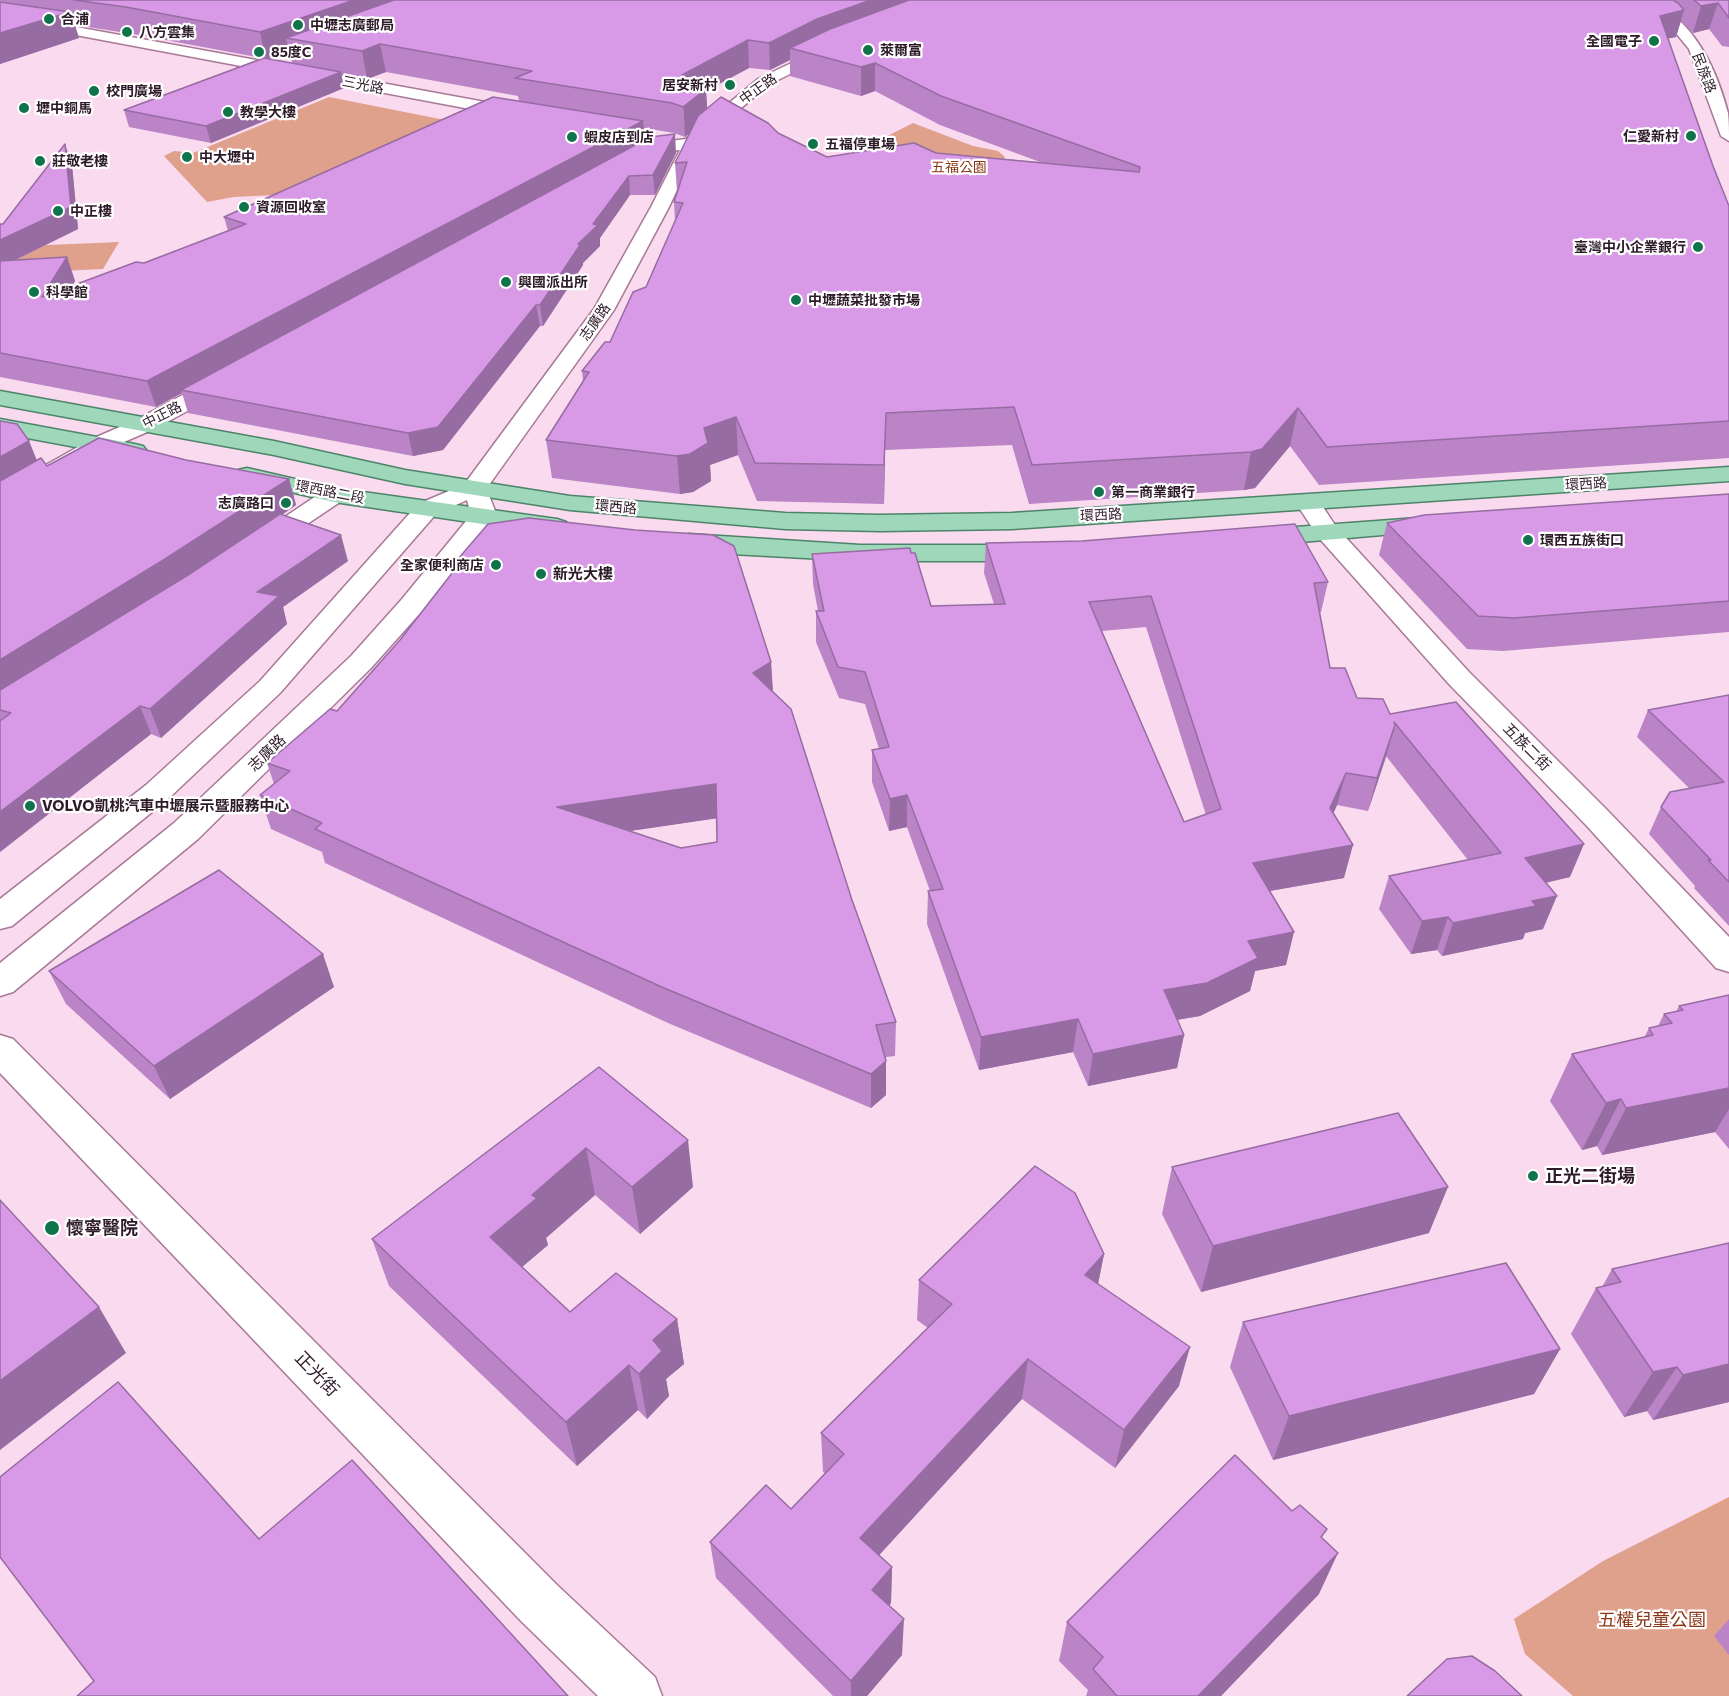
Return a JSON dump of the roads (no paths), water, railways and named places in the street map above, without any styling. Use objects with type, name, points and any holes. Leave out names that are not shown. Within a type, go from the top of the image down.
[{"type":"main road","name":"環西路二段","points":[[0,398],[274,448],[405,477],[475,487]]},
{"type":"main road","points":[[0,426],[156,455]]},
{"type":"main road","name":"環西路二段","points":[[223,469],[334,495],[484,516]]},
{"type":"main road","name":"環西路","points":[[475,487],[570,503],[688,514],[785,521],[880,524],[1012,521],[1729,474]]},
{"type":"main road","name":"環西路","points":[[484,516],[579,530]]},
{"type":"main road","points":[[1236,539],[1457,524]]},
{"type":"main road","points":[[662,539],[767,550],[872,554],[961,555],[1051,552]]},
{"type":"street","name":"民族路","points":[[1636,0],[1676,24],[1696,48],[1701,67],[1729,136]]},
{"type":"street","name":"三光路","points":[[0,20],[61,28],[532,116]]},
{"type":"street","name":"中正路","points":[[691,143],[763,82],[844,44]]},
{"type":"street","points":[[267,67],[300,55]]},
{"type":"street","points":[[219,67],[476,116]]},
{"type":"street","points":[[638,134],[691,143]]},
{"type":"street","points":[[619,165],[647,149],[691,143]]},
{"type":"street","name":"志廣路","points":[[0,917],[157,792],[270,687],[427,509],[475,487],[604,310],[655,217],[691,143]]},
{"type":"street","name":"中正路","points":[[0,501],[100,444],[146,424],[243,372]]},
{"type":"street","points":[[475,487],[484,516]]},
{"type":"street","points":[[235,561],[334,495]]},
{"type":"street","name":"五族二街","points":[[1308,503],[1328,532],[1460,678],[1598,818],[1729,958]]},
{"type":"street","name":"志廣路","points":[[0,982],[186,831],[352,670],[412,605],[484,516]]},
{"type":"street","name":"正光街","points":[[0,1049],[539,1603],[636,1696]]},
{"type":"place","name":"合浦","points":[[49,19]]},
{"type":"place","name":"中壢志廣郵局","points":[[298,25]]},
{"type":"place","name":"八方雲集","points":[[127,32]]},
{"type":"place","name":"全國電子","points":[[1654,41]]},
{"type":"place","name":"萊爾富","points":[[868,50]]},
{"type":"place","name":"85度C","points":[[259,52]]},
{"type":"place","name":"居安新村","points":[[730,85]]},
{"type":"place","name":"校門廣場","points":[[94,91]]},
{"type":"place","name":"壢中銅馬","points":[[24,108]]},
{"type":"place","name":"教學大樓","points":[[228,112]]},
{"type":"place","name":"仁愛新村","points":[[1691,136]]},
{"type":"place","name":"蝦皮店到店","points":[[572,137]]},
{"type":"place","name":"五福停車場","points":[[813,144]]},
{"type":"place","name":"中大壢中","points":[[187,157]]},
{"type":"place","name":"莊敬老樓","points":[[40,161]]},
{"type":"place","name":"資源回收室","points":[[244,207]]},
{"type":"place","name":"中正樓","points":[[58,211]]},
{"type":"place","name":"臺灣中小企業銀行","points":[[1698,247]]},
{"type":"place","name":"興國派出所","points":[[506,282]]},
{"type":"place","name":"科學館","points":[[34,292]]},
{"type":"place","name":"中壢蔬菜批發市場","points":[[796,300]]},
{"type":"place","name":"第一商業銀行","points":[[1099,492]]},
{"type":"place","name":"志廣路口","points":[[286,503]]},
{"type":"place","name":"環西五族街口","points":[[1528,540]]},
{"type":"place","name":"全家便利商店","points":[[496,565]]},
{"type":"place","name":"新光大樓","points":[[541,574]]},
{"type":"place","name":"VOLVO凱桃汽車中壢展示暨服務中心","points":[[30,806]]},
{"type":"place","name":"正光二街場","points":[[1533,1176]]},
{"type":"place","name":"懷寧醫院","points":[[52,1228]]},
{"type":"park label","name":"五福公園","points":[[959,167]]},
{"type":"park label","name":"五權兒童公園","points":[[1652,1620]]}]
